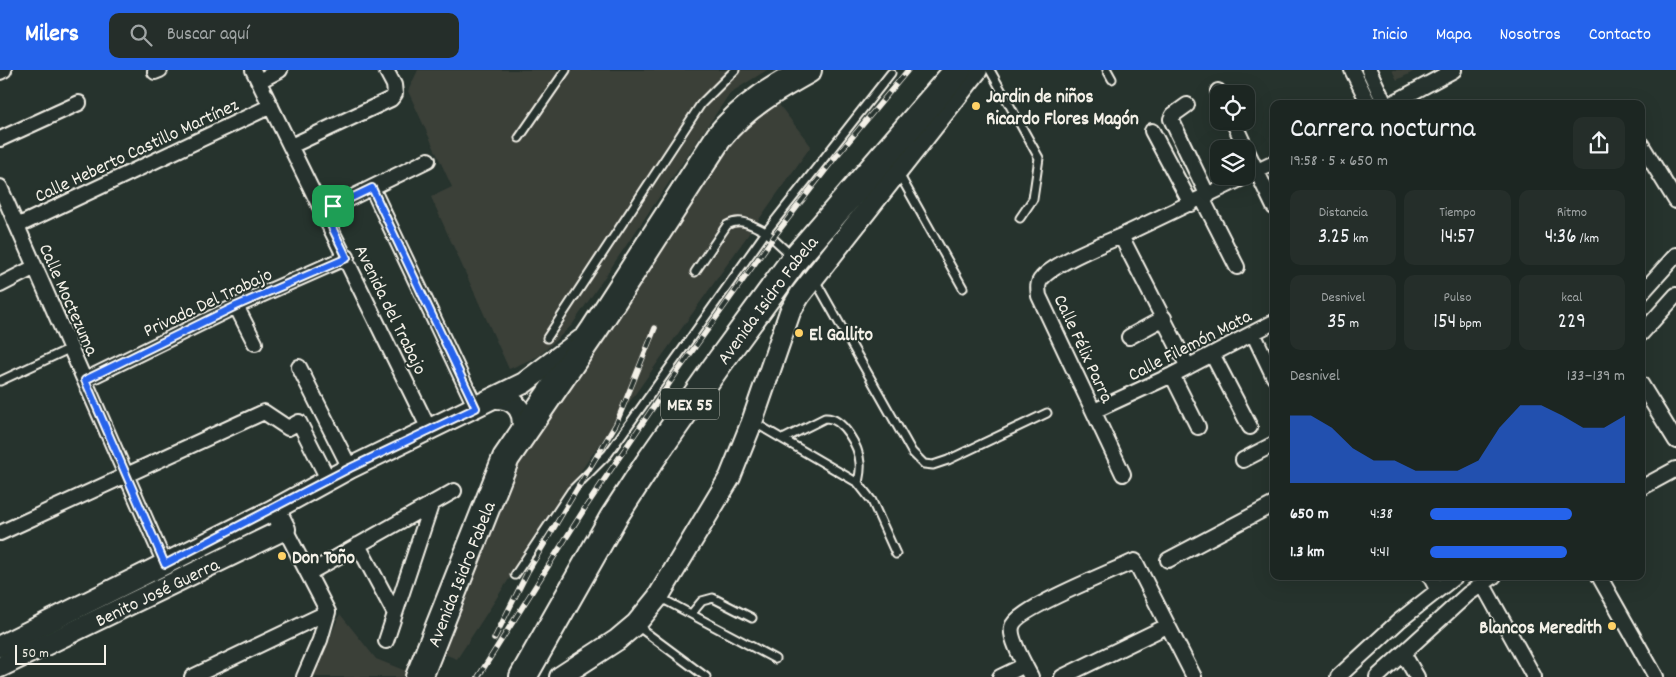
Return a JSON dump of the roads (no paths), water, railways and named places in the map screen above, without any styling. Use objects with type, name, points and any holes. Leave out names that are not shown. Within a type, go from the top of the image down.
[{"type":"highway","name":"Avenida Isidro Fabela","points":[[419,677],[492,490],[506,458],[521,434],[594,330],[678,196],[723,131],[732,120],[758,99],[808,70]]},
{"type":"highway","points":[[838,207],[860,174],[941,70]]},
{"type":"highway","name":"Avenida Isidro Fabela","points":[[523,677],[613,518],[648,464],[795,259],[958,70]]},
{"type":"highway","points":[[538,677],[546,661],[560,614]]},
{"type":"main road","points":[[560,677],[617,640],[636,624],[658,597],[730,477],[752,422],[790,312],[814,277],[977,70]]},
{"type":"main road","points":[[0,644],[165,564],[350,468],[496,398],[543,370],[594,330]]},
{"type":"main road","points":[[496,398],[513,402],[521,411],[524,426],[521,434]]},
{"type":"main road","points":[[275,508],[285,529]]},
{"type":"main road","name":"Benito José Guerra","points":[[0,667],[285,529]]},
{"type":"street","points":[[0,72],[4,70]]},
{"type":"street","points":[[256,75],[280,70]]},
{"type":"street","points":[[291,146],[391,99],[395,94],[394,85],[386,70]]},
{"type":"street","points":[[1352,70],[1367,100]]},
{"type":"street","points":[[1368,70],[1383,100]]},
{"type":"street","points":[[1398,100],[1454,70]]},
{"type":"street","name":"Avenida del Trabajo","points":[[256,75],[347,258],[429,430]]},
{"type":"street","points":[[0,139],[79,103]]},
{"type":"street","points":[[1187,105],[1173,115],[1171,119],[1200,199]]},
{"type":"street","name":"Calle Heberto Castillo Martínez","points":[[17,226],[271,106]]},
{"type":"street","points":[[1152,130],[1200,199],[1237,267]]},
{"type":"street","points":[[1645,151],[1676,201]]},
{"type":"street","points":[[324,211],[428,160]]},
{"type":"street","name":"Calle Félix Parra","points":[[1124,474],[1039,296],[1038,283],[1050,271],[1270,165]]},
{"type":"street","points":[[1255,167],[1270,199]]},
{"type":"street","name":"Calle Moctezuma","points":[[0,187],[165,564]]},
{"type":"street","points":[[372,188],[476,408]]},
{"type":"street","points":[[1121,236],[1188,367]]},
{"type":"street","points":[[1645,289],[1676,255]]},
{"type":"street","name":"Privada Del Trabajo","points":[[85,380],[236,306],[347,258]]},
{"type":"street","points":[[0,285],[35,267]]},
{"type":"street","points":[[1645,330],[1676,295]]},
{"type":"street","points":[[236,306],[255,343]]},
{"type":"street","points":[[1129,337],[1164,318]]},
{"type":"street","name":"Calle Filemón Mata","points":[[1094,411],[1172,375],[1270,324]]},
{"type":"street","points":[[1253,333],[1270,369]]},
{"type":"street","points":[[1212,354],[1250,427]]},
{"type":"street","points":[[299,367],[350,468]]},
{"type":"street","points":[[1172,375],[1198,427]]},
{"type":"street","points":[[1645,391],[1676,441]]},
{"type":"street","points":[[0,533],[264,412],[288,428],[299,422],[328,479]]},
{"type":"street","points":[[1243,460],[1270,446]]},
{"type":"street","points":[[1645,486],[1676,469]]},
{"type":"street","points":[[308,573],[454,491]]},
{"type":"street","points":[[386,641],[431,505]]},
{"type":"street","points":[[1168,560],[1270,506]]},
{"type":"street","points":[[285,529],[328,612],[320,640],[304,677]]},
{"type":"street","points":[[358,545],[395,614]]},
{"type":"street","points":[[1000,677],[1028,671],[1013,636],[1011,628],[1015,620],[1035,606],[1135,561],[1194,677]]},
{"type":"street","points":[[1432,580],[1437,589]]},
{"type":"street","points":[[1338,677],[1437,589],[1450,580]]},
{"type":"street","points":[[1377,677],[1488,580],[1534,677]]},
{"type":"street","points":[[1601,580],[1656,677]]},
{"type":"street","points":[[192,677],[328,612]]},
{"type":"street","points":[[1062,677],[1167,626]]},
{"type":"street","points":[[1403,653],[1417,677]]},
{"type":"lane","points":[[519,138],[566,70]]},
{"type":"lane","points":[[547,338],[701,104],[735,70]]},
{"type":"lane","points":[[990,70],[1039,158],[1033,198],[1020,218]]},
{"type":"lane","points":[[1107,70],[1112,79]]},
{"type":"lane","points":[[515,575],[571,491],[608,454],[766,232],[891,73]]},
{"type":"lane","points":[[897,171],[963,288]]},
{"type":"lane","points":[[695,272],[727,225],[741,220],[766,232],[795,259]]},
{"type":"lane","points":[[814,277],[912,452],[924,464],[933,465],[948,460],[1047,413]]},
{"type":"lane","points":[[0,381],[71,348]]},
{"type":"lane","points":[[783,439],[825,418],[831,418],[838,422],[848,435],[860,461],[858,483]]},
{"type":"lane","points":[[752,422],[858,483],[872,501],[896,554]]},
{"type":"lane","points":[[658,597],[692,613],[775,659]]},
{"type":"lane","points":[[692,613],[702,601],[713,598],[752,618]]},
{"type":"lane","points":[[636,624],[706,677]]},
{"type":"railway","points":[[478,677],[585,508],[673,378],[773,238],[834,159],[908,70]]},
{"type":"railway","points":[[494,639],[528,571],[616,424],[655,328]]},
{"type":"place","name":"Jardin de niños Ricardo Flores Magón","points":[[976,106]]},
{"type":"place","name":"El Gallito","points":[[799,333]]},
{"type":"place","name":"Don Toño","points":[[282,556]]},
{"type":"place","name":"Blancos Meredith","points":[[1612,626]]}]
